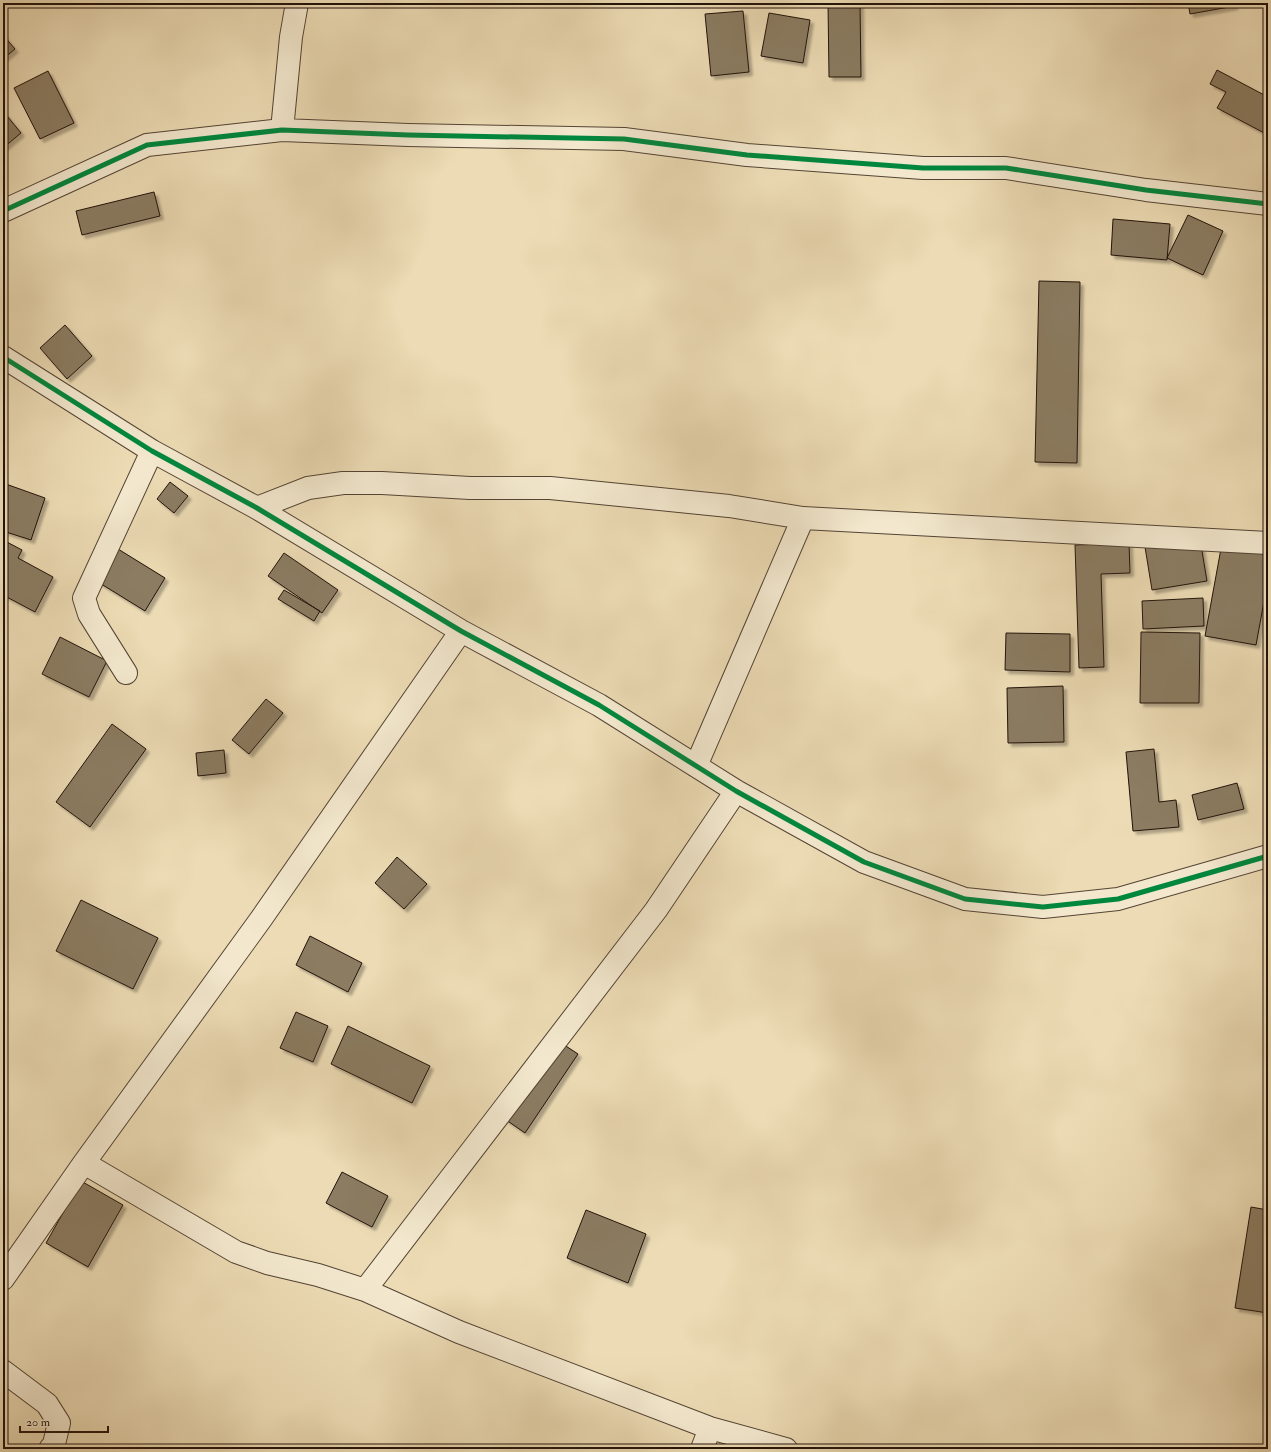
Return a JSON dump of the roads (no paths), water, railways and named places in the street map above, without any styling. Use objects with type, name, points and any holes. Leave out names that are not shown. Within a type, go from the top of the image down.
[{"type":"street","points":[[282,130],[286,80],[297,3]]},
{"type":"street","points":[[3,211],[147,145],[282,130],[408,135],[624,139],[747,155],[923,168],[1006,168],[1146,190],[1268,204]]},
{"type":"street","points":[[3,357],[152,451],[256,508],[462,632],[599,705],[736,791],[864,862],[965,899],[1043,907],[1118,899],[1268,856]]},
{"type":"street","points":[[126,673],[89,614],[84,598],[152,451]]},
{"type":"street","points":[[256,508],[308,488],[343,482],[470,488],[550,488],[729,506],[803,518],[1268,543]]},
{"type":"street","points":[[696,766],[803,518]]},
{"type":"street","points":[[3,1279],[84,1162],[260,919],[462,632]]},
{"type":"street","points":[[365,1290],[656,910],[736,791]]},
{"type":"street","points":[[84,1162],[236,1252],[267,1263],[318,1275],[365,1290],[459,1332],[710,1428],[786,1449]]},
{"type":"street","points":[[3,1371],[47,1404],[59,1423],[54,1444],[50,1449]]},
{"type":"street","points":[[702,1449],[710,1428]]}]
